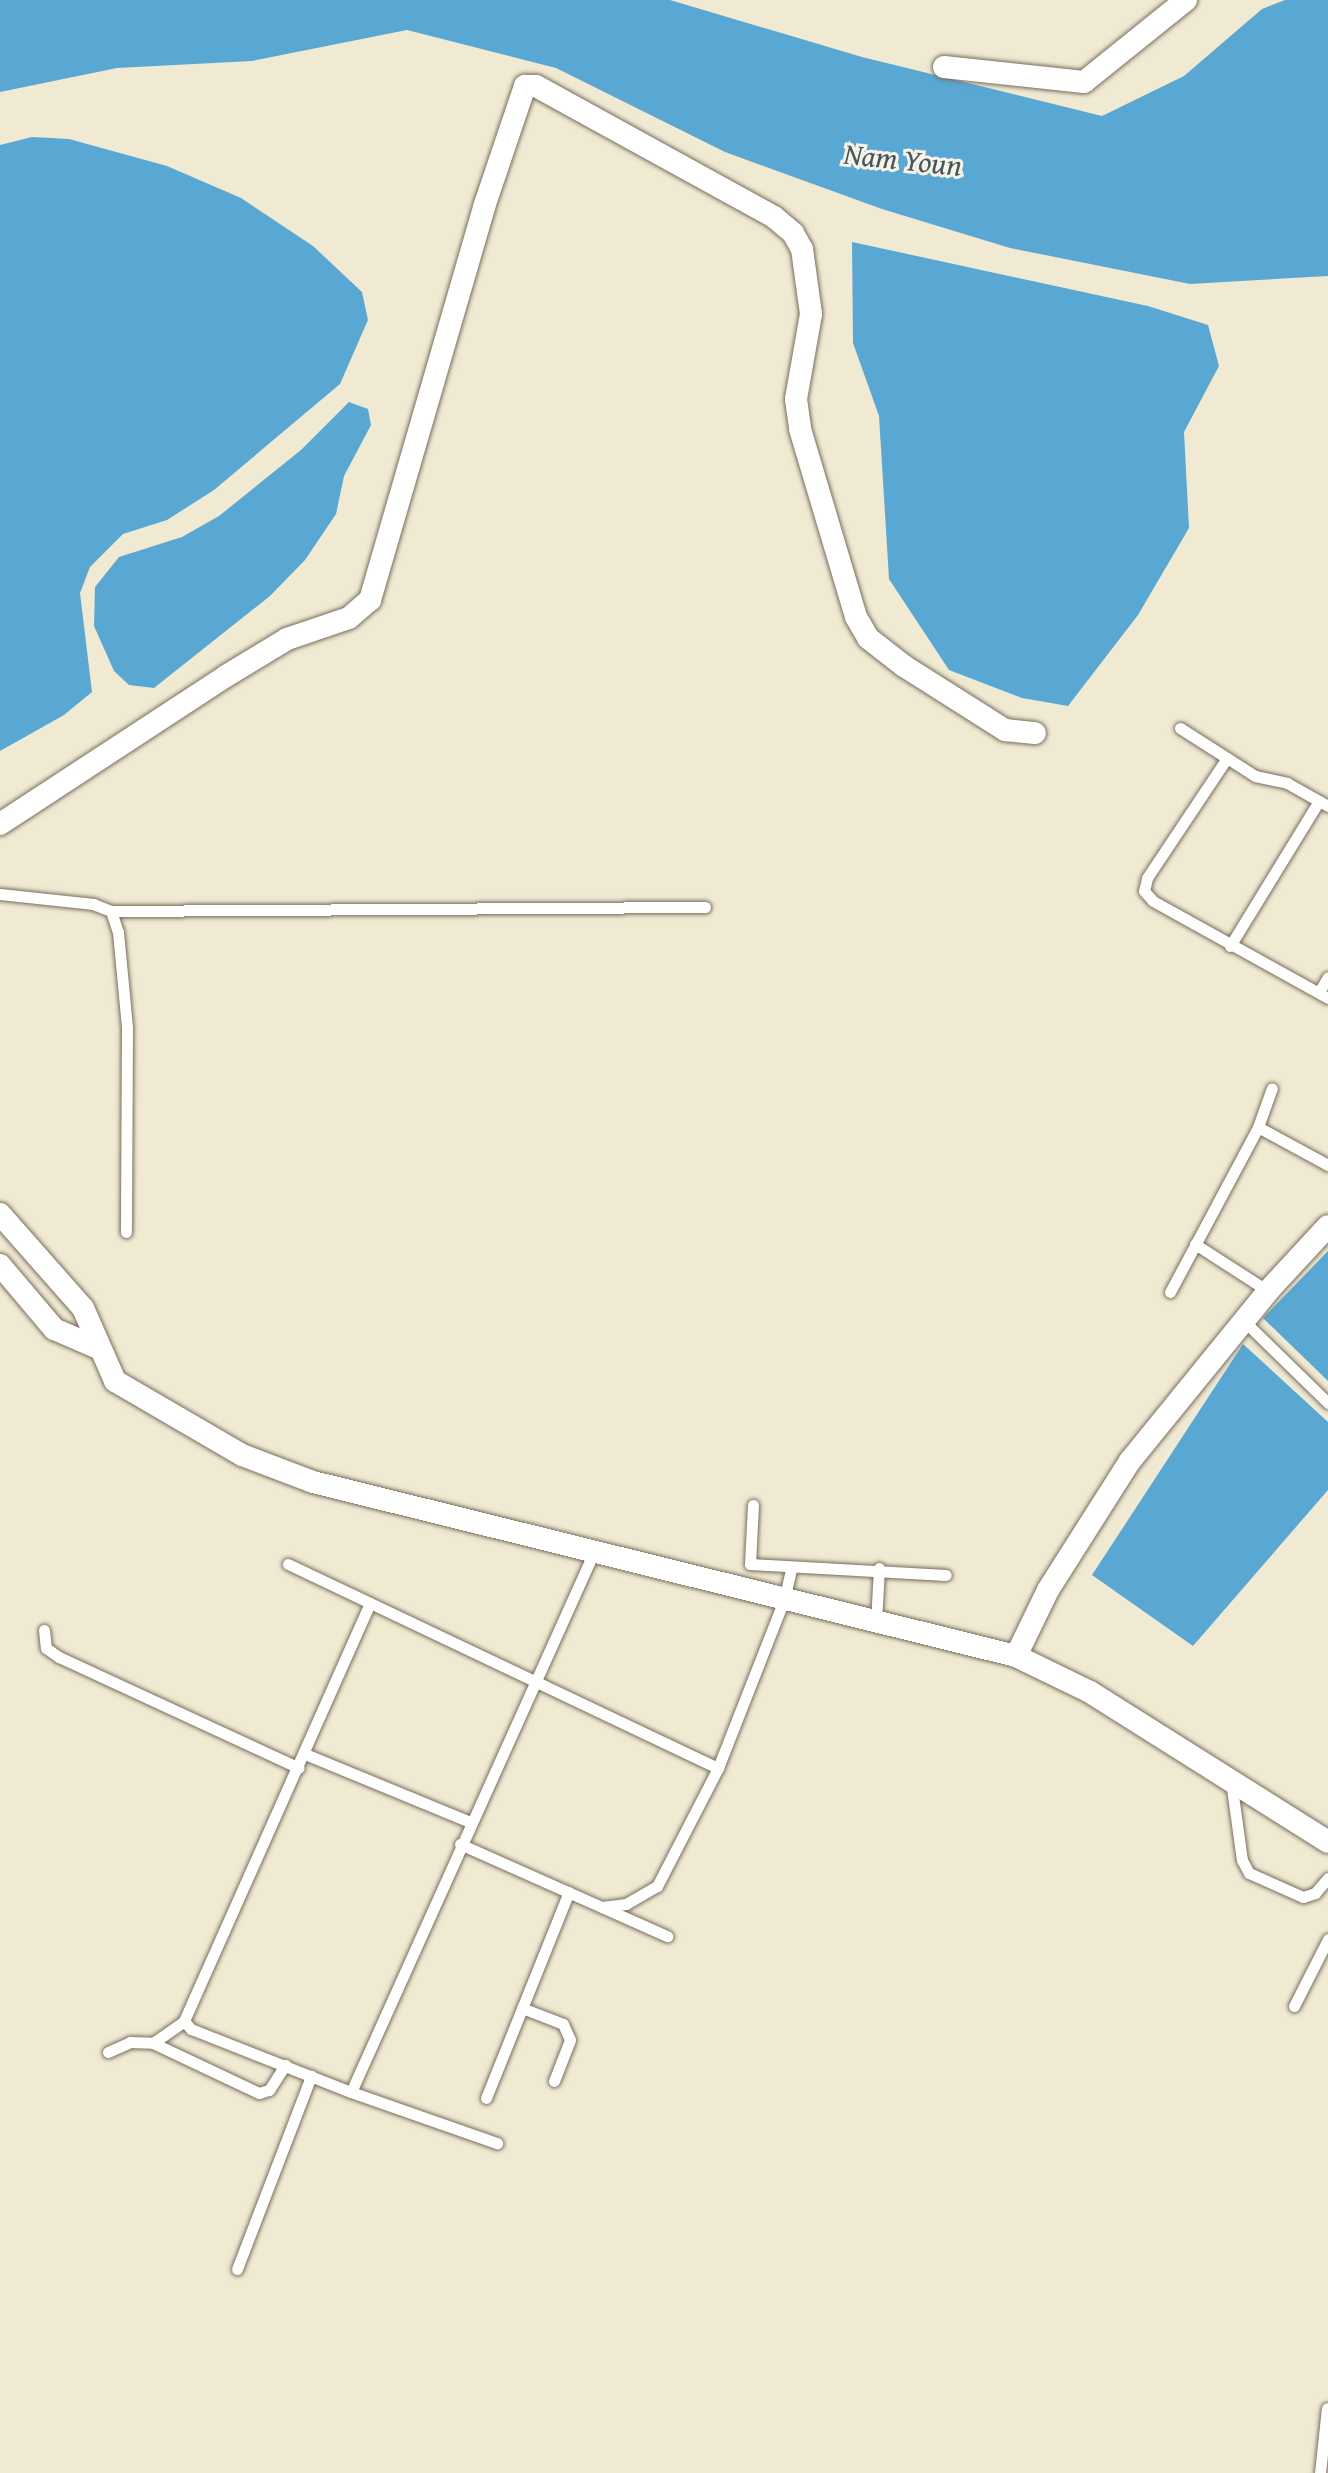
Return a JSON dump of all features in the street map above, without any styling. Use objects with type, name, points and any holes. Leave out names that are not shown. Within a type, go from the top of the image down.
[{"type":"street","points":[[944,67],[1084,82],[1186,0]]},
{"type":"street","points":[[0,824],[238,668],[287,639],[349,618],[370,600],[492,179],[525,86],[536,86],[760,209],[793,233],[802,249],[811,314],[796,399],[800,429],[856,617],[868,638],[904,666],[1005,730],[1035,733]]},
{"type":"street","points":[[0,1214],[83,1308],[96,1347],[115,1381],[242,1455],[313,1482],[593,1554],[1016,1656],[1090,1692],[1328,1842]]},
{"type":"street","points":[[1016,1656],[1048,1590],[1130,1461],[1268,1291],[1328,1226]]},
{"type":"street","points":[[0,1265],[54,1329],[96,1347]]},
{"type":"lane","points":[[1180,728],[1255,776],[1287,783],[1324,804],[1230,946]]},
{"type":"lane","points":[[1227,758],[1144,887],[1153,901],[1323,995],[1328,977]]},
{"type":"lane","points":[[0,894],[93,904],[111,911],[705,907]]},
{"type":"lane","points":[[111,911],[118,932],[127,1027],[126,1232]]},
{"type":"lane","points":[[1170,1292],[1258,1127],[1272,1088]]},
{"type":"lane","points":[[1258,1127],[1328,1165]]},
{"type":"lane","points":[[1195,1244],[1268,1291]]},
{"type":"lane","points":[[1245,1322],[1328,1403]]},
{"type":"lane","points":[[753,1505],[747,1559],[791,1570],[879,1568],[946,1575]]},
{"type":"lane","points":[[351,2092],[593,1554]]},
{"type":"lane","points":[[288,1564],[718,1768]]},
{"type":"lane","points":[[876,1622],[879,1568]]},
{"type":"lane","points":[[602,1907],[626,1904],[657,1886],[718,1768],[784,1600],[791,1570]]},
{"type":"lane","points":[[153,2043],[184,2021],[370,1603]]},
{"type":"lane","points":[[44,1630],[46,1648],[59,1657],[299,1768]]},
{"type":"lane","points":[[305,1754],[470,1822]]},
{"type":"lane","points":[[1231,1780],[1242,1860],[1249,1873],[1303,1897],[1315,1893],[1328,1878]]},
{"type":"lane","points":[[460,1844],[667,1936]]},
{"type":"lane","points":[[486,2098],[569,1892]]},
{"type":"lane","points":[[1294,2006],[1328,1939]]},
{"type":"lane","points":[[522,2008],[563,2024],[570,2040],[554,2081]]},
{"type":"lane","points":[[184,2021],[191,2029],[351,2092],[497,2143]]},
{"type":"lane","points":[[108,2052],[130,2042],[153,2043],[259,2093],[269,2090],[285,2065]]},
{"type":"lane","points":[[237,2269],[311,2076]]},
{"type":"lane","points":[[1320,2473],[1327,2408]]},
{"type":"water","name":"Nam Youn","points":[[0,0],[670,0],[862,57],[1102,116],[1184,76],[1262,9],[1285,0],[1328,0],[1328,276],[1190,284],[1010,248],[882,209],[725,152],[556,68],[407,30],[252,61],[117,68],[0,92]]},
{"type":"water","points":[[32,137],[69,139],[167,166],[241,198],[313,246],[362,292],[368,320],[340,384],[214,490],[167,520],[123,534],[90,567],[80,593],[92,692],[64,715],[0,751],[0,145]]},
{"type":"water","points":[[852,242],[1148,306],[1208,325],[1219,366],[1184,432],[1189,528],[1138,615],[1068,706],[1022,698],[949,670],[889,579],[879,416],[853,343]]},
{"type":"water","points":[[349,402],[368,409],[371,425],[344,476],[336,514],[305,560],[270,596],[154,688],[129,685],[114,671],[94,626],[95,587],[119,557],[182,537],[219,516],[301,450]]},
{"type":"water","points":[[1328,1251],[1328,1381],[1263,1318]]},
{"type":"water","points":[[1243,1344],[1328,1422],[1328,1490],[1193,1646],[1092,1575]]}]
